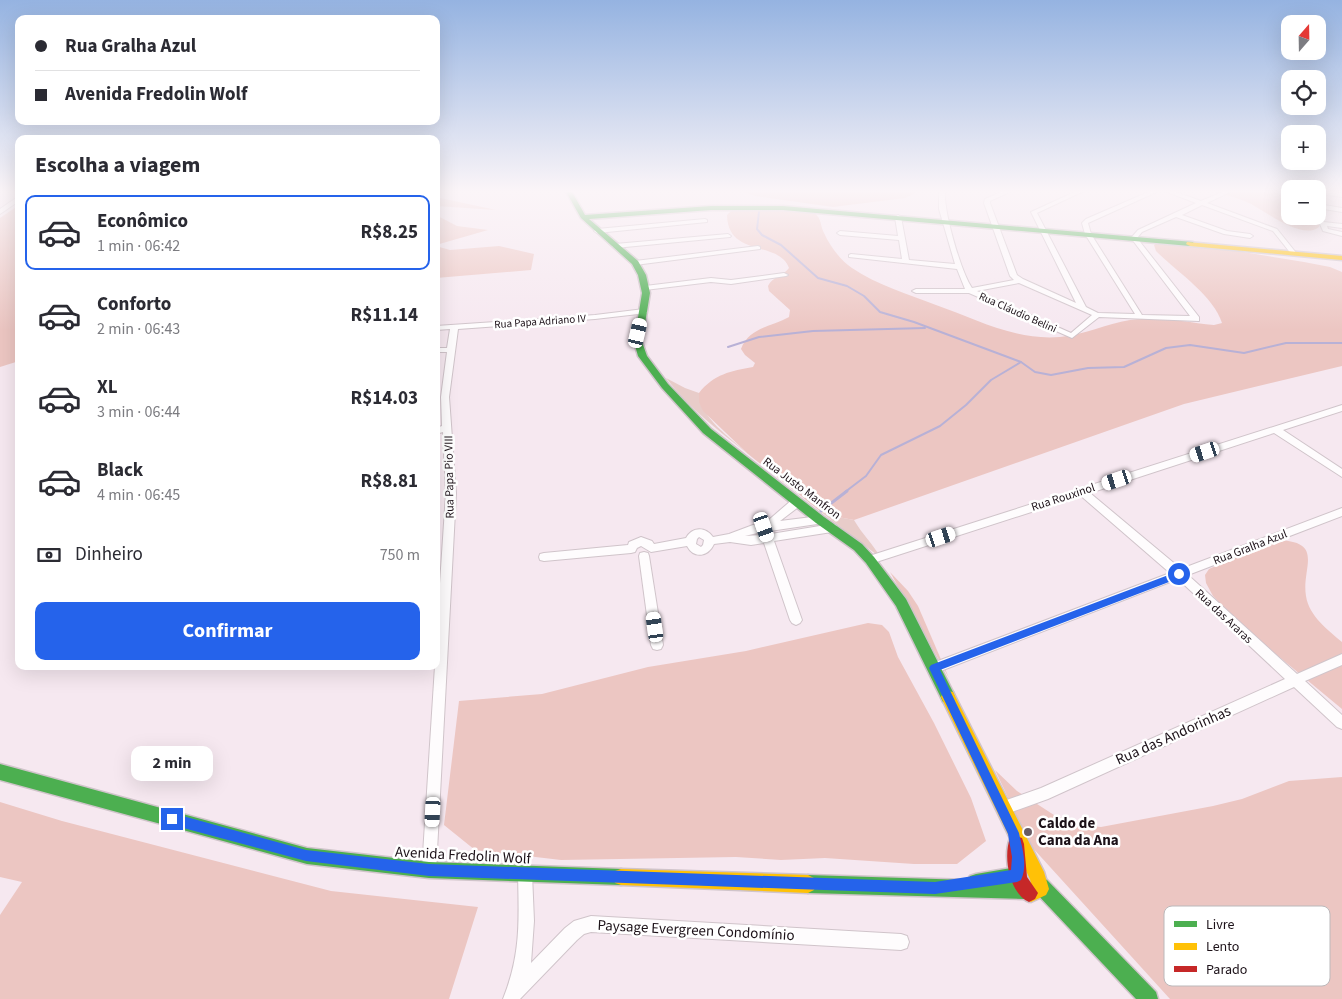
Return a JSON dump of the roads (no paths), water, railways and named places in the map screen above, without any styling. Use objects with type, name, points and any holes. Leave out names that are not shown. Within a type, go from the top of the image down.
[{"type":"main road","name":"Rua Justo Manfron","points":[[603,237],[635,263],[642,275],[645,288],[644,312],[638,342],[643,356],[665,386],[707,431],[820,520],[858,547],[870,560],[901,603],[1036,874]]},
{"type":"main road","points":[[1118,237],[1342,258]]},
{"type":"main road","name":"Avenida Fredolin Wolf","points":[[0,772],[306,856],[429,870],[1027,892]]},
{"type":"main road","name":"Rua Justo Manfron","points":[[1014,833],[1018,857],[1018,874]]},
{"type":"main road","points":[[1093,941],[1027,892],[1018,883],[1018,874],[1024,869],[1036,874],[1041,886],[1149,999]]},
{"type":"main road","name":"Avenida Fredolin Wolf","points":[[935,888],[1018,874]]},
{"type":"main road","points":[[1027,892],[1038,892],[1041,886]]},
{"type":"street","points":[[615,246],[721,237]]},
{"type":"street","points":[[886,237],[903,238],[906,261]]},
{"type":"street","points":[[951,237],[966,285],[970,291]]},
{"type":"street","points":[[998,237],[1014,276],[1020,281],[1097,315],[1196,319],[1134,238]]},
{"type":"street","points":[[1045,237],[1082,307]]},
{"type":"street","points":[[1090,237],[1140,317]]},
{"type":"street","points":[[1280,237],[1294,254]]},
{"type":"street","points":[[635,263],[758,248]]},
{"type":"street","points":[[850,256],[960,266]]},
{"type":"street","points":[[645,288],[711,280],[731,282],[784,275]]},
{"type":"street","points":[[916,291],[970,291],[1020,281]]},
{"type":"street","name":"Rua Cláudio Belini","points":[[970,291],[1072,336],[1097,315]]},
{"type":"street","name":"Rua Papa Adriano IV","points":[[440,328],[595,318],[644,312]]},
{"type":"street","name":"Rua Papa Pio VIII","points":[[429,870],[451,492],[448,428],[441,398],[454,328]]},
{"type":"street","points":[[440,350],[450,350]]},
{"type":"street","name":"Rua Rouxinol","points":[[870,560],[1342,408]]},
{"type":"street","points":[[440,430],[448,428]]},
{"type":"street","points":[[1275,429],[1342,474]]},
{"type":"street","name":"Rua das Araras","points":[[1082,491],[1179,574],[1342,723]]},
{"type":"street","points":[[766,527],[797,502]]},
{"type":"street","name":"Rua Gralha Azul","points":[[934,668],[1342,512]]},
{"type":"street","points":[[544,557],[631,549],[635,555],[689,542],[692,547],[701,550],[707,547],[710,541],[730,538],[743,531],[820,520]]},
{"type":"street","points":[[766,527],[768,539],[796,620]]},
{"type":"street","points":[[730,538],[744,541],[768,539],[832,528]]},
{"type":"street","points":[[647,552],[657,645]]},
{"type":"street","name":"Rua das Andorinhas","points":[[1003,808],[1043,794],[1342,659]]},
{"type":"street","name":"Paysage Evergreen Condomínio","points":[[514,994],[525,951],[525,874]]},
{"type":"street","name":"Paysage Evergreen Condomínio","points":[[514,994],[571,934],[580,927],[591,924],[901,942]]},
{"type":"waterway","points":[[765,237],[781,245],[818,278],[847,286],[864,296],[880,312],[914,322],[1021,362]]},
{"type":"waterway","points":[[728,347],[759,337],[813,331],[925,328]]},
{"type":"waterway","points":[[1021,362],[1035,372],[1051,375],[1088,368],[1124,367],[1166,348],[1190,345],[1244,353],[1286,343],[1342,343]]},
{"type":"waterway","points":[[845,492],[866,476],[881,455],[940,426],[966,405],[991,380],[1021,362]]},
{"type":"waterway","points":[[821,511],[847,491]]},
{"type":"place","name":"Caldo de Cana da Ana","points":[[1028,832]]}]
